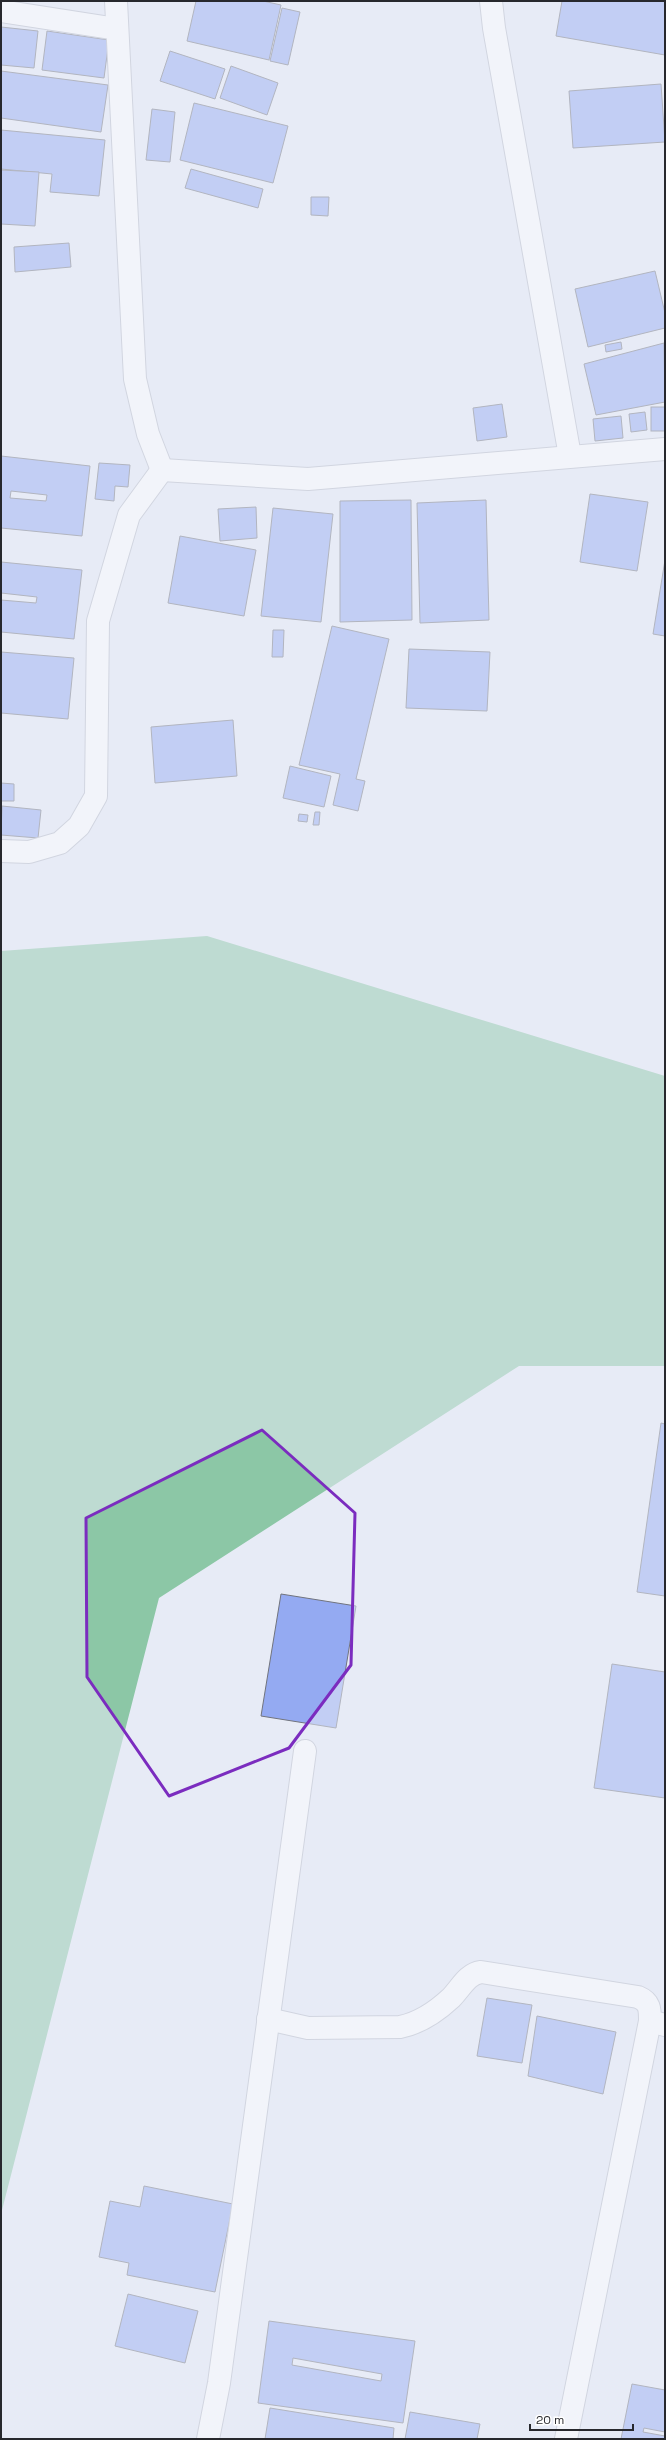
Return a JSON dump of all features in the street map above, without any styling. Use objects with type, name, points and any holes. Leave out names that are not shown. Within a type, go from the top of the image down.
[{"type":"street","points":[[116,1],[135,379],[148,434],[162,470]]},
{"type":"street","points":[[491,1],[494,28],[570,456]]},
{"type":"street","points":[[1,12],[117,29]]},
{"type":"street","points":[[162,470],[308,479],[665,449]]},
{"type":"street","points":[[1,850],[29,852],[60,843],[79,826],[96,796],[98,621],[129,515],[162,470]]},
{"type":"street","points":[[208,2439],[219,2383],[305,1751]]},
{"type":"street","points":[[268,2019],[308,2028],[400,2027],[414,2024],[425,2019],[451,1998],[470,1976],[481,1972],[638,1997],[645,2000],[650,2006],[658,2023],[566,2439]]},
{"type":"highlighted area","points":[[262,1430],[355,1513],[351,1665],[289,1748],[169,1796],[87,1677],[86,1518]]},
{"type":"green space","points":[[207,936],[665,1076],[665,1366],[519,1366],[159,1598],[1,2214],[1,951]]},
{"type":"building","points":[[196,1],[263,1],[281,5],[269,60],[187,41]]},
{"type":"building","points":[[562,1],[665,1],[665,55],[556,36]]},
{"type":"building","points":[[282,8],[300,12],[288,65],[270,61]]},
{"type":"building","points":[[1,27],[38,31],[34,68],[1,65]]},
{"type":"building","points":[[47,31],[109,40],[104,78],[42,70]]},
{"type":"building","points":[[170,51],[225,69],[215,99],[160,81]]},
{"type":"building","points":[[231,66],[278,83],[267,115],[220,98]]},
{"type":"building","points":[[1,71],[108,85],[101,132],[1,118]]},
{"type":"building","points":[[661,84],[665,142],[573,148],[569,91]]},
{"type":"building","points":[[194,103],[288,126],[273,183],[180,160]]},
{"type":"building","points":[[152,109],[175,112],[170,162],[146,160]]},
{"type":"building","points":[[1,130],[105,140],[99,196],[50,192],[52,174],[1,169]]},
{"type":"building","points":[[191,169],[263,189],[258,208],[185,188]]},
{"type":"building","points":[[1,170],[39,172],[35,226],[1,224]]},
{"type":"building","points":[[311,197],[329,197],[328,216],[311,215]]},
{"type":"building","points":[[69,243],[71,267],[15,272],[14,247]]},
{"type":"building","points":[[655,271],[665,313],[665,328],[588,347],[575,289]]},
{"type":"building","points":[[621,342],[622,349],[606,352],[605,345]]},
{"type":"building","points":[[664,343],[665,402],[596,415],[584,364]]},
{"type":"building","points":[[502,404],[507,437],[477,441],[473,408]]},
{"type":"building","points":[[651,407],[665,407],[665,431],[651,431]]},
{"type":"building","points":[[645,412],[647,430],[631,432],[629,414]]},
{"type":"building","points":[[621,416],[623,438],[595,441],[593,419]]},
{"type":"building","points":[[1,456],[90,466],[82,536],[1,528]],"holes":[[[11,491],[47,495],[46,501],[10,498]]]},
{"type":"building","points":[[99,463],[130,465],[128,487],[115,486],[114,501],[95,499]]},
{"type":"building","points":[[590,494],[648,502],[637,571],[580,562]]},
{"type":"building","points":[[411,500],[412,620],[340,622],[340,501]]},
{"type":"building","points":[[486,500],[489,620],[420,623],[417,503]]},
{"type":"building","points":[[256,507],[257,538],[220,541],[218,509]]},
{"type":"building","points":[[273,508],[333,514],[321,622],[261,616]]},
{"type":"building","points":[[180,536],[256,550],[244,616],[168,603]]},
{"type":"building","points":[[665,560],[665,636],[653,634]]},
{"type":"building","points":[[1,562],[82,570],[74,639],[1,632],[1,600],[36,603],[37,597],[1,593]]},
{"type":"building","points":[[332,626],[389,639],[356,779],[365,781],[358,811],[333,805],[340,774],[299,765]]},
{"type":"building","points":[[273,630],[284,630],[283,657],[272,657]]},
{"type":"building","points":[[409,649],[490,652],[487,711],[406,708]]},
{"type":"building","points":[[1,652],[74,658],[68,719],[1,713]]},
{"type":"building","points":[[233,720],[237,776],[155,783],[151,727]]},
{"type":"building","points":[[290,766],[331,776],[324,807],[283,798]]},
{"type":"building","points":[[1,783],[14,784],[14,801],[1,801]]},
{"type":"building","points":[[2,806],[41,810],[38,838],[1,835]]},
{"type":"building","points":[[315,812],[320,812],[319,825],[313,825]]},
{"type":"building","points":[[299,814],[308,815],[307,822],[298,821]]},
{"type":"building","points":[[661,1423],[665,1424],[665,1596],[637,1592]]},
{"type":"building","points":[[281,1594],[356,1606],[336,1728],[261,1716]]},
{"type":"building","points":[[612,1664],[665,1672],[665,1798],[594,1788]]},
{"type":"building","points":[[487,1998],[532,2005],[522,2063],[477,2056]]},
{"type":"building","points":[[537,2016],[616,2032],[603,2094],[528,2076]]},
{"type":"building","points":[[144,2186],[233,2204],[215,2292],[127,2275],[129,2263],[99,2257],[110,2201],[140,2207]]},
{"type":"building","points":[[128,2294],[198,2311],[185,2363],[115,2346]]},
{"type":"building","points":[[269,2321],[415,2341],[403,2423],[258,2403]],"holes":[[[293,2358],[382,2374],[381,2381],[292,2365]]]},
{"type":"building","points":[[632,2384],[665,2390],[665,2432],[644,2428],[643,2432],[665,2436],[665,2439],[621,2439]]},
{"type":"building","points":[[270,2408],[394,2428],[393,2439],[265,2439]]},
{"type":"building","points":[[410,2412],[480,2424],[477,2439],[405,2439]]}]
